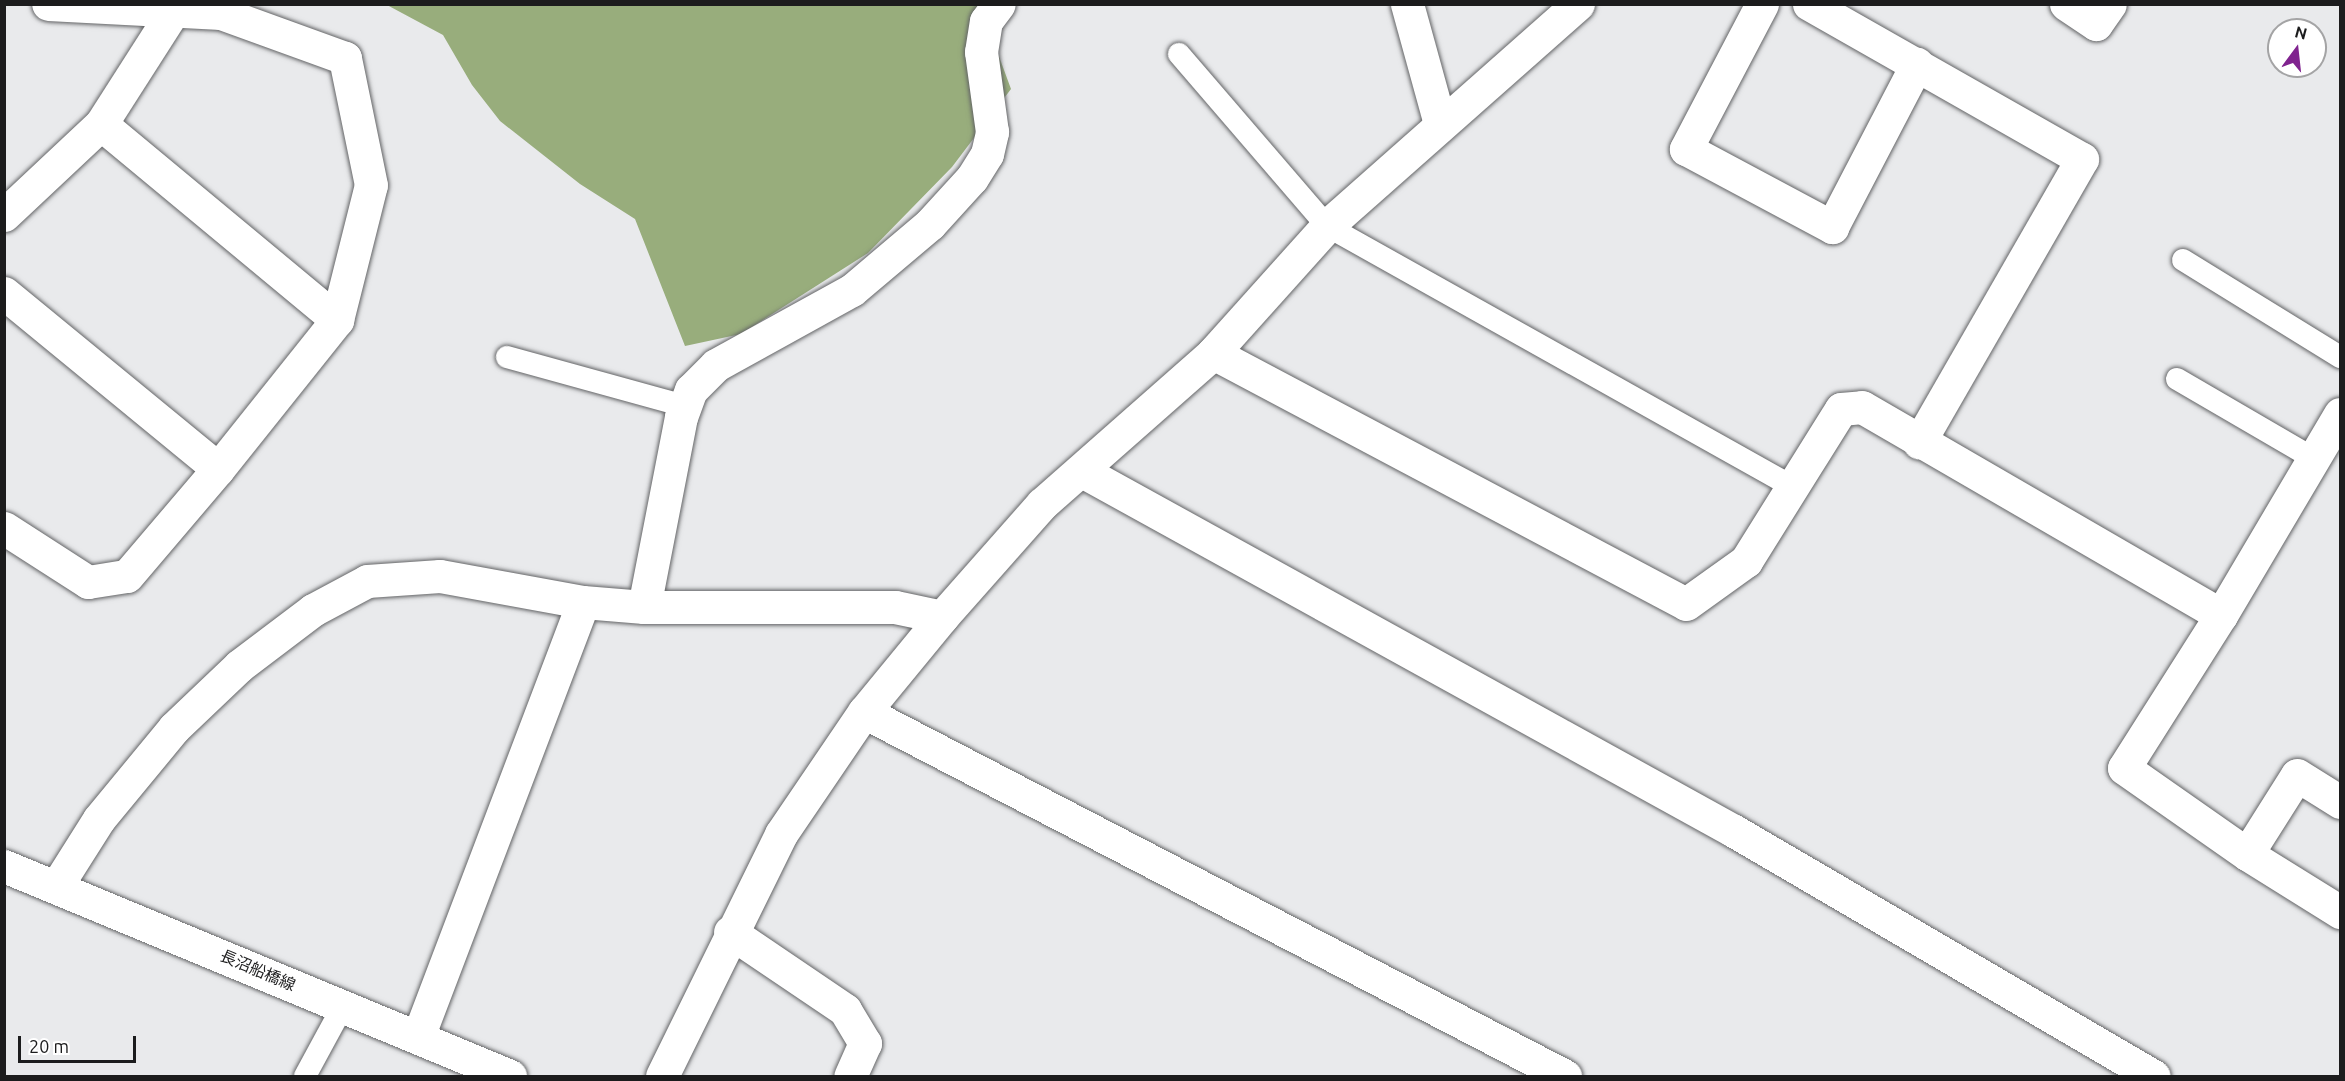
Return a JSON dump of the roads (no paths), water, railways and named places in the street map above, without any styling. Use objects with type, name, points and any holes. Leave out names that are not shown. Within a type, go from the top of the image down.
[{"type":"street","points":[[4,528],[88,582],[127,576],[218,469],[337,320],[371,185],[345,58],[221,14],[172,13],[48,4]]},
{"type":"street","points":[[644,607],[685,406],[691,390],[716,365],[852,290],[930,224],[972,178],[987,154],[993,132],[981,52],[986,21],[999,4]]},
{"type":"street","points":[[1407,4],[1440,124]]},
{"type":"street","points":[[662,1077],[730,932],[781,834],[864,712],[942,617],[1042,504],[1213,353],[1327,226],[1578,4]]},
{"type":"street","points":[[1762,4],[1686,149],[1832,227],[1917,64]]},
{"type":"street","points":[[1809,4],[2082,159],[1919,442]]},
{"type":"street","points":[[2066,4],[2096,24],[2110,4]]},
{"type":"street","points":[[4,215],[101,124],[172,13]]},
{"type":"street","points":[[101,124],[337,320]]},
{"type":"street","points":[[4,292],[218,469]]},
{"type":"street","points":[[1213,353],[1686,604],[1746,561],[1841,409],[1862,407],[2222,615]]},
{"type":"street","points":[[2340,414],[2222,615],[2124,768],[2247,854],[2340,912]]},
{"type":"street","points":[[1082,471],[1734,831],[2154,1077]]},
{"type":"street","points":[[56,887],[99,819],[174,728],[239,666],[322,605],[367,581],[440,576],[583,602],[644,607],[895,607],[942,617]]},
{"type":"street","points":[[418,1037],[583,602]]},
{"type":"street","points":[[864,712],[1565,1077]]},
{"type":"street","points":[[2247,854],[2297,775],[2340,802]]},
{"type":"street","name":"長沼船橋線","points":[[4,866],[510,1077]]},
{"type":"street","points":[[730,932],[845,1010],[865,1043],[850,1077]]},
{"type":"lane","points":[[1179,54],[1327,226],[1793,487]]},
{"type":"lane","points":[[2183,260],[2340,357]]},
{"type":"lane","points":[[507,357],[685,406]]},
{"type":"lane","points":[[2177,379],[2313,458]]},
{"type":"lane","points":[[305,1077],[343,1006]]}]
